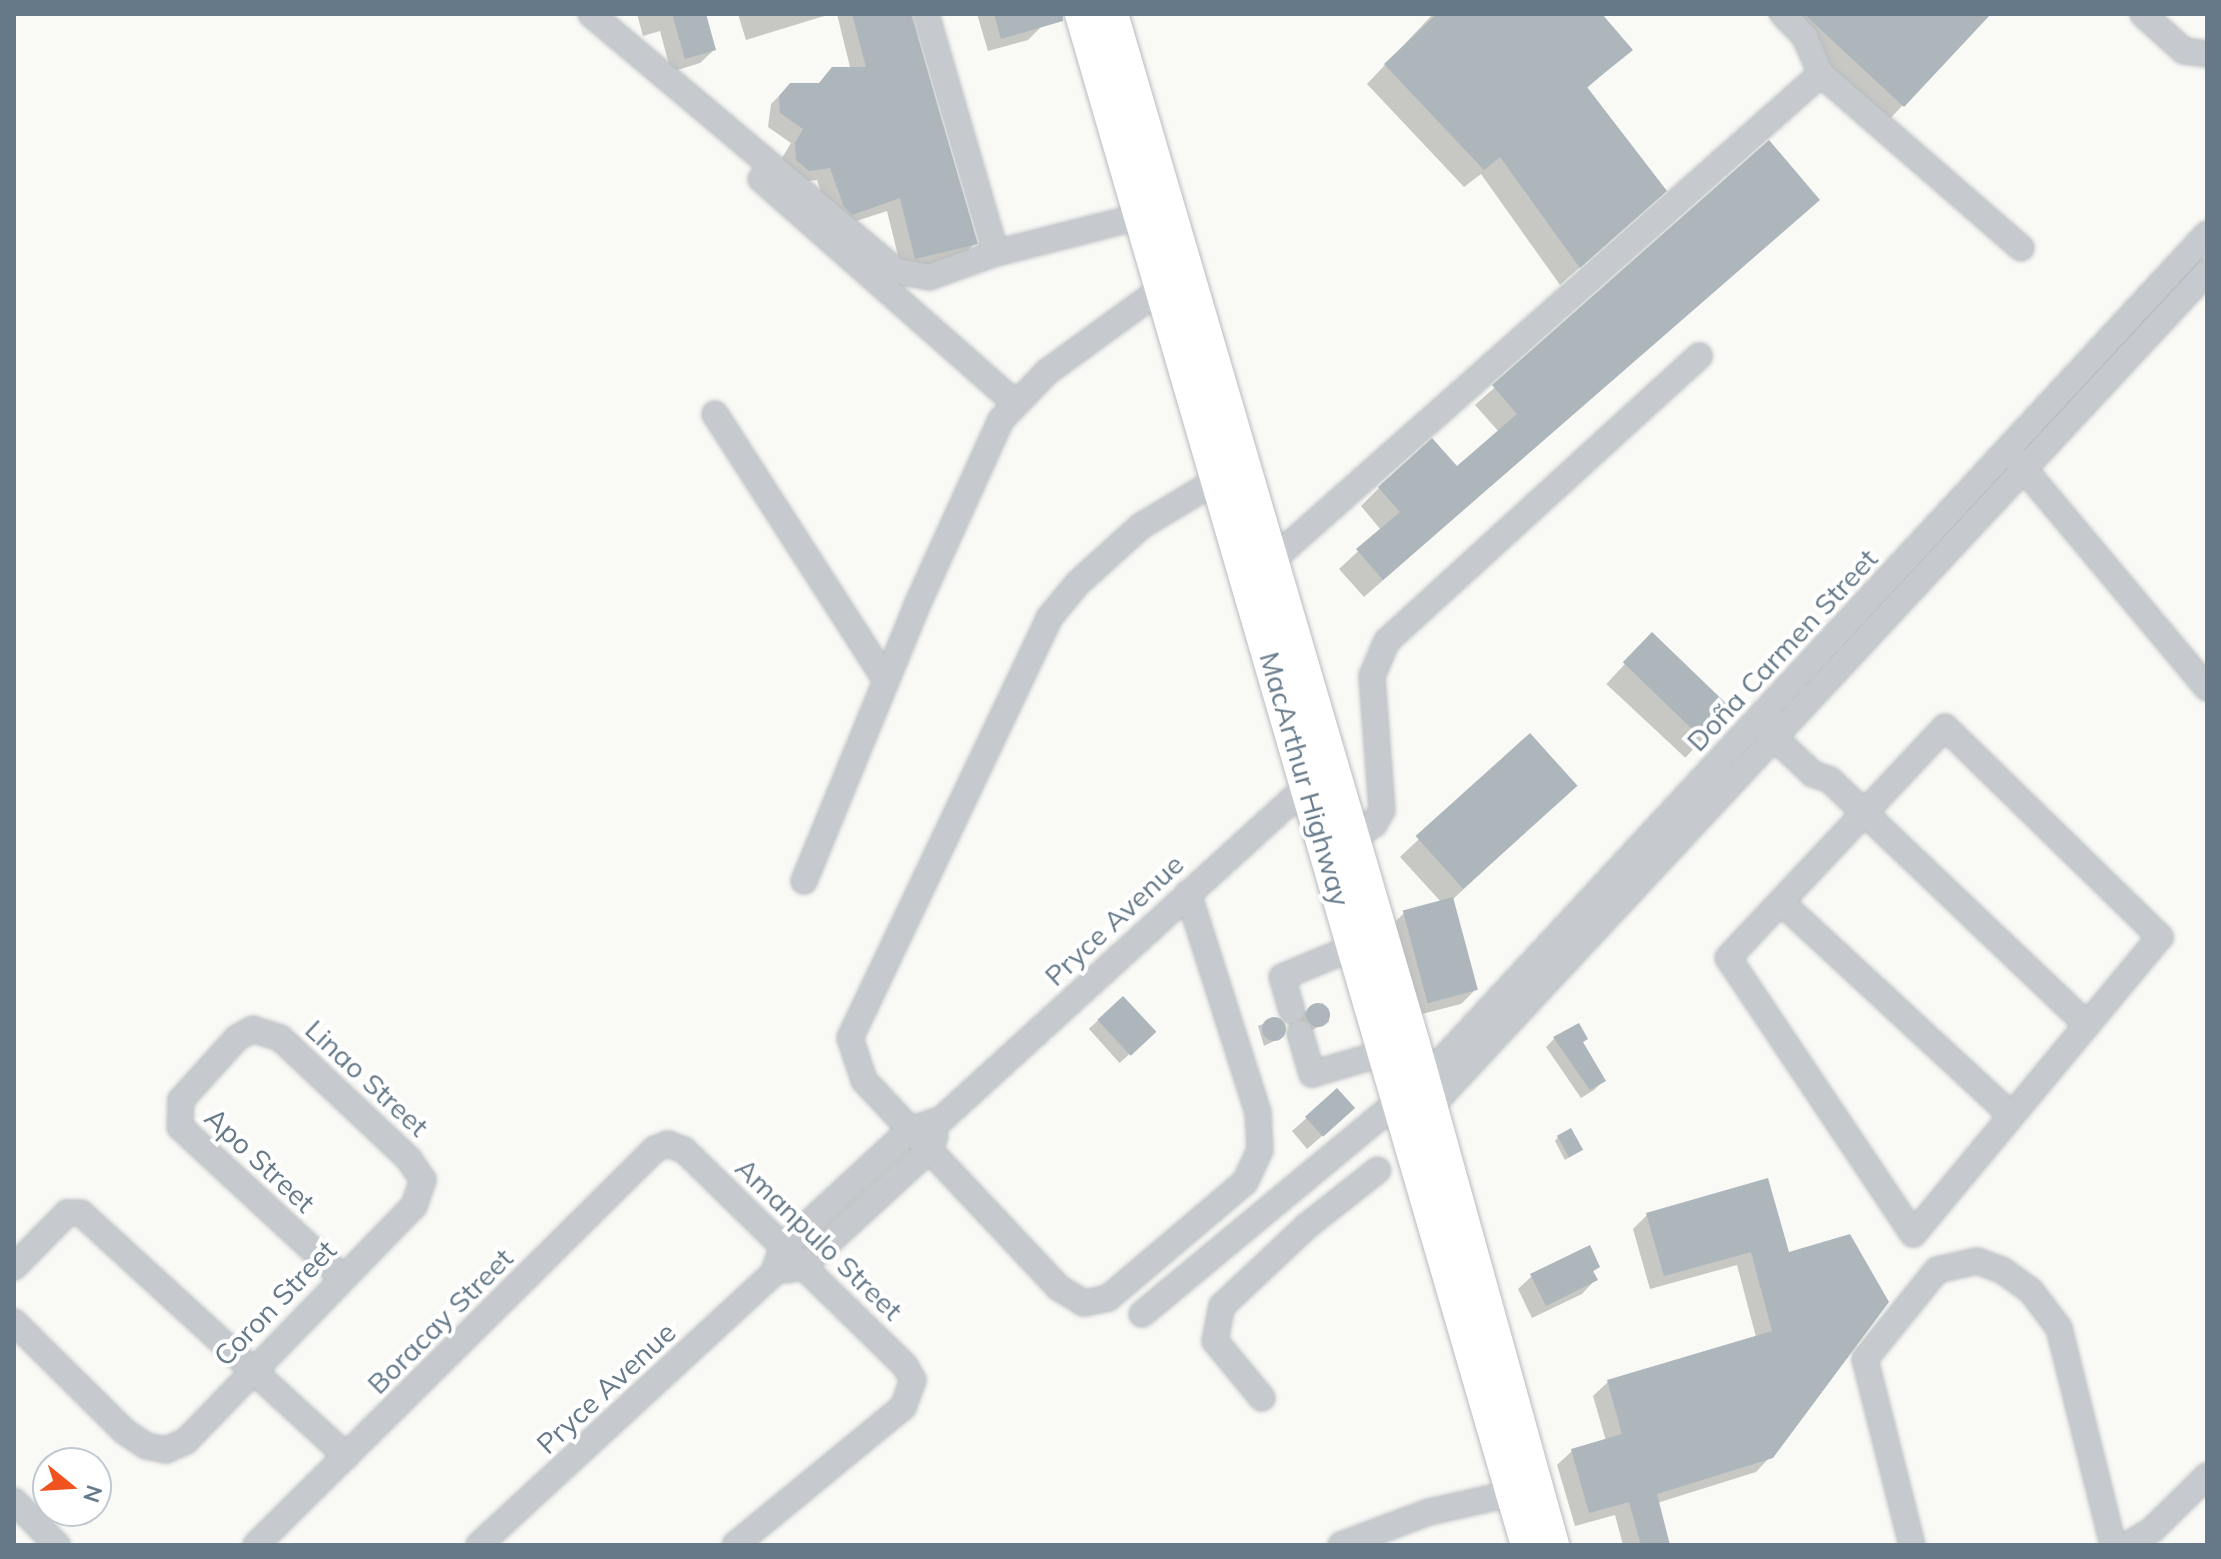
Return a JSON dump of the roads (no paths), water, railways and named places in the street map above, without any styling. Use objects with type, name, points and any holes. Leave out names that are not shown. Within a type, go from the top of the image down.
[{"type":"highway","name":"MacArthur Highway","points":[[1082,14],[1164,287],[1232,472]]},
{"type":"highway","name":"MacArthur Highway","points":[[1111,14],[1232,472],[1255,545],[1317,776],[1354,947],[1384,1053],[1415,1106]]},
{"type":"highway","name":"MacArthur Highway","points":[[1317,776],[1352,839],[1415,1106],[1525,1490],[1552,1545]]},
{"type":"highway","name":"MacArthur Highway","points":[[1525,1490],[1528,1545]]},
{"type":"street","points":[[574,14],[1014,402]]},
{"type":"street","points":[[591,14],[896,271],[929,277],[996,253],[1142,216]]},
{"type":"street","points":[[926,14],[996,253]]},
{"type":"street","points":[[1783,14],[1805,37],[1821,74],[2021,248]]},
{"type":"street","points":[[2143,14],[2184,51],[2207,54]]},
{"type":"street","points":[[1255,545],[1821,74]]},
{"type":"street","name":"Doña Carmen Street","points":[[1771,724],[2008,450],[2207,234]]},
{"type":"street","name":"Doña Carmen Street","points":[[1142,1314],[1415,1106],[1771,724],[2024,469],[2207,272]]},
{"type":"street","points":[[804,881],[886,680],[975,475],[1014,402],[1047,372],[1164,287]]},
{"type":"street","points":[[1352,839],[1374,824],[1382,810],[1372,676],[1387,641],[1699,356]]},
{"type":"street","points":[[715,414],[886,680]]},
{"type":"street","points":[[2008,450],[2207,688]]},
{"type":"street","points":[[1188,893],[1258,1112],[1260,1150],[1245,1182],[1108,1298],[1084,1303],[1059,1288],[910,1130],[856,1067],[850,1038],[862,1004],[1049,618],[1078,583],[1141,526],[1232,472]]},
{"type":"street","points":[[1771,724],[1824,763],[1830,780],[2087,1025]]},
{"type":"street","points":[[1945,727],[2160,937],[1913,1234],[1728,958],[1781,902],[1945,727]]},
{"type":"street","name":"Pryce Avenue","points":[[479,1545],[773,1274],[783,1247],[910,1130],[942,1119],[1317,776]]},
{"type":"street","points":[[1781,902],[2011,1115]]},
{"type":"street","points":[[1354,947],[1282,977],[1312,1074],[1384,1053]]},
{"type":"street","name":"Linao Street","points":[[177,1117],[181,1100],[237,1038],[262,1029],[280,1038],[409,1159],[423,1180]]},
{"type":"street","name":"Apo Street","points":[[177,1117],[189,1139],[341,1276]]},
{"type":"street","name":"Pryce Avenue","points":[[773,1274],[803,1266],[929,1150],[942,1119]]},
{"type":"street","name":"Amanpulo Street","points":[[668,1144],[684,1150],[905,1366],[914,1389],[903,1407],[735,1545]]},
{"type":"street","name":"Boracay Street","points":[[256,1545],[655,1149],[668,1144]]},
{"type":"street","points":[[1262,1398],[1215,1341],[1222,1306],[1307,1226],[1378,1170]]},
{"type":"street","name":"Coron Street","points":[[14,1322],[124,1431],[156,1450],[186,1441],[341,1276],[414,1206],[423,1180]]},
{"type":"street","points":[[14,1267],[57,1222],[74,1212],[91,1219],[346,1456]]},
{"type":"street","points":[[1912,1545],[1865,1359],[1937,1270],[1977,1261],[2002,1270],[2031,1291],[2059,1328],[2113,1545]]},
{"type":"street","points":[[2128,1545],[2152,1530],[2207,1476]]},
{"type":"street","points":[[1341,1545],[1429,1512],[1525,1490]]},
{"type":"street","points":[[14,1501],[57,1545]]}]
